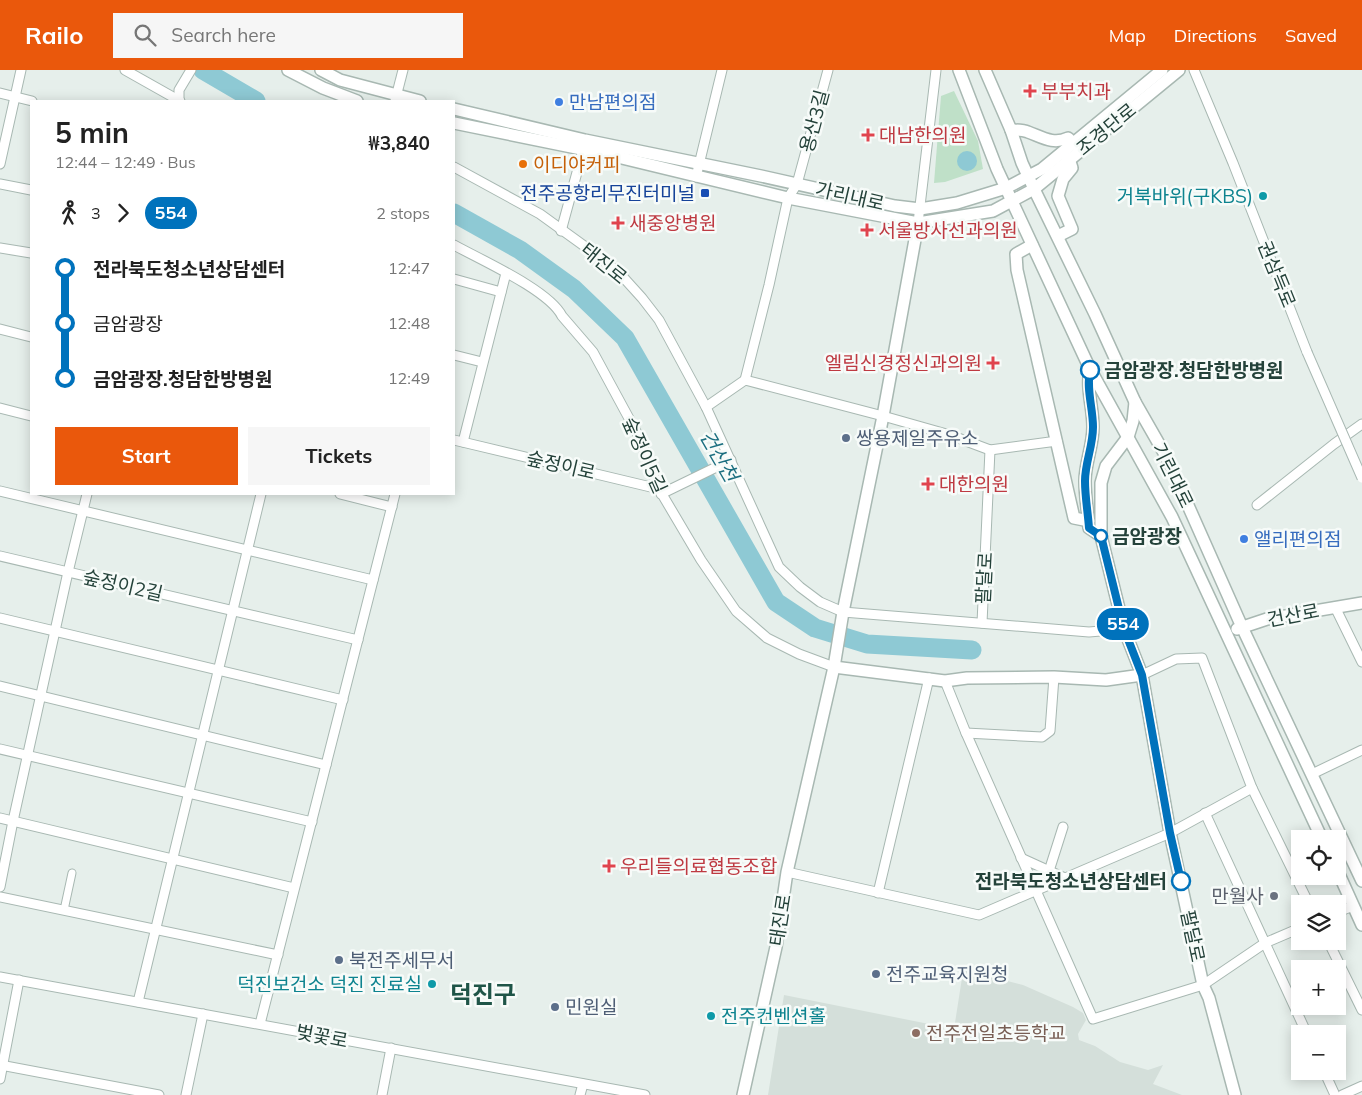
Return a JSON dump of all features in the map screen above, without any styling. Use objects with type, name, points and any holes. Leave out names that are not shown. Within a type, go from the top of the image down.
[{"type":"street","points":[[0,164],[21,70]]},
{"type":"street","points":[[125,70],[177,100]]},
{"type":"street","points":[[179,100],[179,90],[191,70]]},
{"type":"street","points":[[288,70],[323,88],[354,100]]},
{"type":"street","points":[[321,70],[340,80],[396,99],[403,70]]},
{"type":"street","points":[[696,177],[722,70]]},
{"type":"street","name":"용산3길","points":[[788,198],[797,184],[828,70]]},
{"type":"street","points":[[842,617],[883,416],[918,223],[936,70]]},
{"type":"street","name":"기린대로","points":[[959,70],[997,169],[1090,370],[1172,517],[1318,830]]},
{"type":"street","name":"기린대로","points":[[985,70],[1012,130],[1028,177],[1058,236],[1135,402],[1167,458],[1242,627],[1362,881]]},
{"type":"street","name":"조경단로","points":[[1028,177],[1073,144],[1162,70]]},
{"type":"street","name":"조경단로","points":[[1034,189],[1179,70]]},
{"type":"street","name":"권삼득로","points":[[1194,70],[1233,163],[1307,352],[1362,478]]},
{"type":"street","points":[[0,93],[30,101]]},
{"type":"street","name":"가리내로","points":[[455,109],[696,177],[788,198],[918,223],[993,211],[1034,189]]},
{"type":"street","name":"가리내로","points":[[455,123],[699,163],[895,206],[920,209],[957,203],[1006,188],[1028,177]]},
{"type":"street","points":[[1012,130],[1027,132],[1045,140],[1062,141],[1068,138],[1073,144]]},
{"type":"street","points":[[562,231],[584,145]]},
{"type":"street","points":[[1058,236],[1072,230],[1058,196],[1063,179],[1072,168],[1069,159]]},
{"type":"street","name":"태진로","points":[[455,168],[540,214],[605,261],[624,277],[642,298],[659,320],[706,407],[727,462],[748,501],[779,567],[800,587],[842,617],[982,623]]},
{"type":"street","points":[[0,184],[30,190]]},
{"type":"street","name":"가리내로","points":[[745,380],[769,285],[788,198]]},
{"type":"street","points":[[1032,245],[1016,254],[1017,270],[1074,518],[1089,521],[1085,481],[1088,455],[1093,436],[1087,383],[1090,370]]},
{"type":"street","name":"숲정이5길","points":[[455,247],[529,286],[559,310],[593,352],[638,435],[660,491],[701,560],[736,611],[767,638],[799,654],[834,661]]},
{"type":"street","points":[[0,248],[30,253]]},
{"type":"street","name":"숲정이로","points":[[506,273],[458,441],[660,491]]},
{"type":"street","points":[[455,279],[501,292]]},
{"type":"street","points":[[0,329],[30,337]]},
{"type":"street","points":[[455,355],[482,362]]},
{"type":"street","points":[[706,407],[745,380],[950,435],[990,450],[1056,441]]},
{"type":"street","name":"팔달로","points":[[1135,402],[1134,421],[1128,437],[1106,466],[1100,482],[1101,536],[1124,629],[1142,675],[1170,833],[1203,985],[1209,998],[1235,1095]]},
{"type":"street","points":[[1,409],[30,416]]},
{"type":"street","points":[[1257,506],[1334,444],[1361,425]]},
{"type":"street","name":"팔달로","points":[[990,450],[982,623],[1089,632],[1124,629]]},
{"type":"street","points":[[660,491],[675,488],[727,462]]},
{"type":"street","points":[[0,491],[373,580]]},
{"type":"street","name":"숲정이2길","points":[[0,887],[12,821],[86,495]]},
{"type":"street","points":[[138,1002],[261,495]]},
{"type":"street","points":[[344,495],[392,507]]},
{"type":"street","points":[[260,1024],[395,495]]},
{"type":"street","name":"팔달로","points":[[1089,521],[1089,528],[1101,536]]},
{"type":"street","name":"숲정이2길","points":[[0,556],[358,640]]},
{"type":"street","name":"건산로","points":[[1226,634],[1267,619],[1362,603]]},
{"type":"street","points":[[1335,607],[1362,662]]},
{"type":"street","name":"태진로","points":[[743,1095],[776,947],[787,872],[842,617]]},
{"type":"street","points":[[0,618],[343,700]]},
{"type":"street","points":[[834,661],[945,680],[1054,676],[1106,680],[1142,675],[1176,659],[1202,658],[1252,788],[1305,895]]},
{"type":"street","points":[[966,733],[1042,737],[1050,731],[1054,676]]},
{"type":"street","points":[[878,893],[929,678]]},
{"type":"street","points":[[945,680],[966,733],[1093,1019],[1203,985],[1265,943],[1291,932]]},
{"type":"street","points":[[0,686],[326,765]]},
{"type":"street","points":[[0,749],[312,822]]},
{"type":"street","points":[[1312,774],[1362,750]]},
{"type":"street","points":[[787,872],[979,915],[1170,833],[1252,788]]},
{"type":"street","points":[[1205,813],[1303,1025]]},
{"type":"street","points":[[0,818],[294,888]]},
{"type":"street","points":[[1049,871],[1063,827]]},
{"type":"street","points":[[1022,858],[1065,878]]},
{"type":"street","points":[[64,910],[72,874]]},
{"type":"street","points":[[1344,885],[1362,925]]},
{"type":"street","points":[[0,896],[278,955]]},
{"type":"street","points":[[1346,909],[1353,906]]},
{"type":"street","points":[[1332,950],[1362,1010]]},
{"type":"street","name":"벚꽃로","points":[[0,977],[644,1095]]},
{"type":"street","points":[[0,1079],[1,1065],[19,980]]},
{"type":"street","points":[[186,1095],[203,1014]]},
{"type":"street","points":[[382,1095],[391,1048]]},
{"type":"street","points":[[1,1065],[159,1095]]},
{"type":"street","points":[[1328,1080],[1335,1095]]},
{"type":"street","points":[[580,1095],[583,1084]]},
{"type":"street","points":[[1342,1095],[1362,1086]]},
{"type":"shaded area","name":"전주전일초등학교","points":[[965,970],[1023,985],[1073,1007],[1083,1013],[1086,1020],[1078,1034],[1079,1040],[1095,1046],[1120,1062],[1148,1070],[1163,1065],[1153,1084],[1182,1095],[768,1095],[784,995],[954,1029]]},
{"type":"green space","points":[[954,91],[978,141],[983,169],[945,182],[934,183],[941,96]]},
{"type":"water","points":[[967,151],[974,154],[977,161],[974,168],[967,171],[960,168],[957,161],[960,154]]},
{"type":"waterway","name":"건산천","points":[[203,70],[254,100]]},
{"type":"waterway","name":"건산천","points":[[455,214],[520,250],[574,289],[625,338],[776,602],[815,628],[867,644],[972,650]]},
{"type":"bus line","name":"554","points":[[1090,370],[1087,383],[1092,408],[1093,436],[1088,455],[1085,481],[1089,528],[1101,536],[1124,629],[1142,675],[1170,833],[1181,881]]},
{"type":"place","name":"부부치과","points":[[1030,91]]},
{"type":"place","name":"만남편의점","points":[[559,102]]},
{"type":"place","name":"대남한의원","points":[[868,135]]},
{"type":"place","name":"이디야커피","points":[[523,164]]},
{"type":"place","name":"전주공항리무진터미널","points":[[705,193]]},
{"type":"place","name":"거북바위(구KBS)","points":[[1263,196]]},
{"type":"place","name":"새중앙병원","points":[[618,223]]},
{"type":"place","name":"서울방사선과의원","points":[[867,230]]},
{"type":"place","name":"엘림신경정신과의원","points":[[993,363]]},
{"type":"place","name":"금암광장.청담한방병원","points":[[1090,370]]},
{"type":"place","name":"쌍용제일주유소","points":[[846,438]]},
{"type":"place","name":"대한의원","points":[[928,484]]},
{"type":"place","name":"금암광장","points":[[1101,536]]},
{"type":"place","name":"앨리편의점","points":[[1244,539]]},
{"type":"place","name":"우리들의료협동조합","points":[[609,866]]},
{"type":"place","name":"전라북도청소년상담센터","points":[[1181,881]]},
{"type":"place","name":"만월사","points":[[1274,896]]},
{"type":"place","name":"북전주세무서","points":[[339,960]]},
{"type":"place","name":"전주교육지원청","points":[[876,974]]},
{"type":"place","name":"덕진보건소 덕진 진료실","points":[[432,984]]},
{"type":"place","name":"민원실","points":[[555,1007]]},
{"type":"place","name":"전주컨벤션홀","points":[[711,1016]]},
{"type":"place","name":"전주전일초등학교","points":[[916,1033]]},
{"type":"district","name":"덕진구","points":[[483,995]]}]
